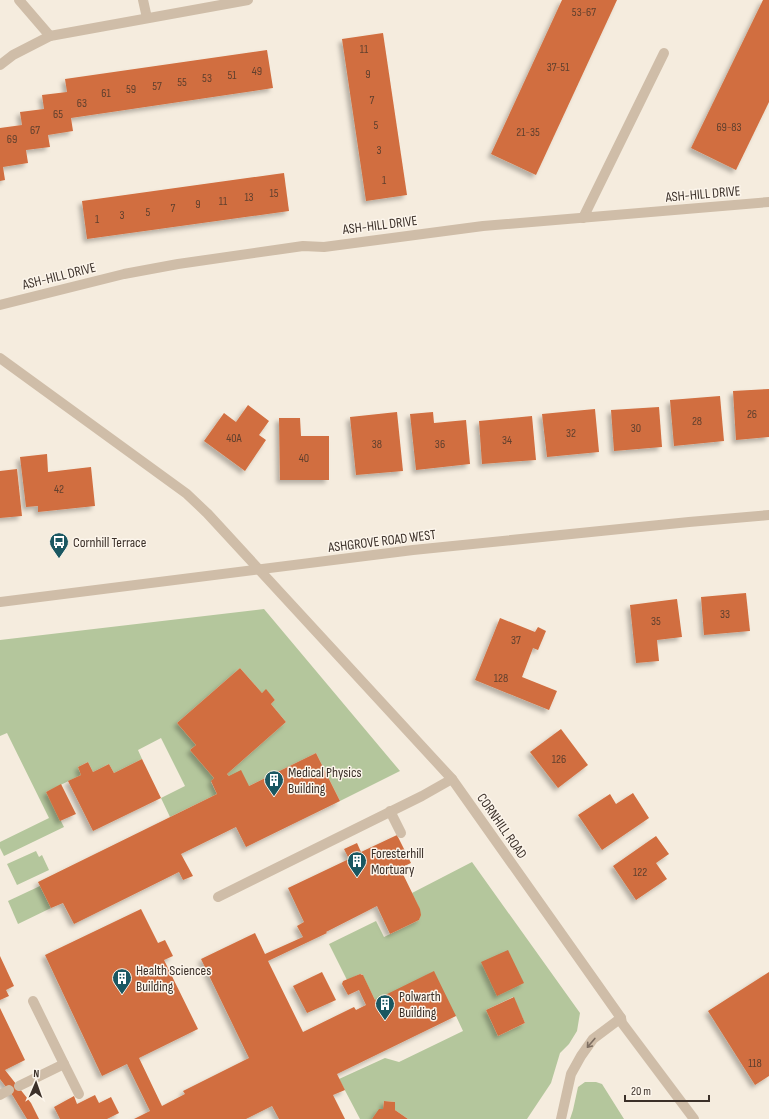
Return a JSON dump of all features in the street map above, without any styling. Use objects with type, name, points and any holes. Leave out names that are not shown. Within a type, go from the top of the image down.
[{"type":"street","points":[[19,0],[50,36]]},
{"type":"street","points":[[143,0],[147,18]]},
{"type":"street","points":[[0,65],[13,55],[50,36],[248,0]]},
{"type":"street","points":[[583,218],[664,53]]},
{"type":"street","name":"ASH-HILL DRIVE","points":[[0,305],[124,274],[178,264],[303,246],[324,247],[483,226],[769,202]]},
{"type":"street","points":[[0,358],[187,494],[207,513],[259,570]]},
{"type":"street","name":"ASHGROVE ROAD WEST","points":[[0,602],[413,550],[769,515]]},
{"type":"street","name":"CORNHILL ROAD","points":[[259,570],[452,779],[621,1018],[622,1023],[694,1119]]},
{"type":"street","points":[[218,897],[422,796],[452,779]]},
{"type":"street","points":[[390,811],[401,833]]},
{"type":"street","points":[[33,1001],[79,1094]]},
{"type":"street","points":[[561,1119],[571,1074],[581,1056],[593,1040],[621,1018]]},
{"type":"street","points":[[9,1090],[64,1064]]},
{"type":"green space","points":[[264,609],[400,771],[340,801],[316,753],[249,786],[229,776],[227,774],[286,722],[271,704],[275,700],[266,690],[262,693],[240,668],[177,723],[196,745],[190,750],[214,778],[211,782],[217,794],[170,817],[161,798],[185,786],[161,738],[138,750],[142,759],[114,773],[109,764],[93,772],[88,762],[78,767],[81,775],[46,792],[64,827],[4,856],[0,848],[0,842],[49,818],[7,733],[0,736],[0,640]]},
{"type":"green space","points":[[36,851],[39,857],[42,855],[49,870],[17,885],[7,864]]},
{"type":"green space","points":[[472,862],[580,1013],[577,1031],[569,1044],[560,1053],[551,1083],[527,1119],[408,1119],[395,1110],[395,1102],[384,1101],[383,1109],[372,1119],[360,1119],[339,1079],[385,1058],[399,1062],[463,1031],[456,1016],[375,1000],[362,974],[347,980],[329,944],[376,921],[384,937],[419,920],[420,910],[412,893]],"holes":[[[513,997],[525,1023],[498,1036],[486,1010]]]},
{"type":"green space","points":[[40,886],[51,908],[18,924],[8,901]]},
{"type":"green space","points":[[585,1082],[596,1082],[602,1084],[624,1119],[570,1119],[578,1087]]},
{"type":"building","points":[[562,0],[617,0],[536,175],[491,154]]},
{"type":"building","points":[[763,0],[769,0],[769,102],[736,170],[691,148]]},
{"type":"building","points":[[383,33],[407,195],[366,201],[342,39]]},
{"type":"building","points":[[267,50],[273,88],[71,118],[73,131],[48,135],[50,147],[26,150],[28,163],[3,167],[5,180],[0,181],[0,128],[22,125],[20,112],[44,109],[42,95],[67,92],[65,79]]},
{"type":"building","points":[[284,173],[289,211],[87,239],[82,201]]},
{"type":"building","points":[[769,389],[769,437],[736,440],[733,391]]},
{"type":"building","points":[[720,396],[724,441],[674,446],[670,400]]},
{"type":"building","points":[[248,405],[269,421],[259,435],[266,440],[245,471],[204,441],[224,413],[236,422]]},
{"type":"building","points":[[659,407],[662,447],[614,451],[611,410]]},
{"type":"building","points":[[595,409],[599,452],[547,457],[542,414]]},
{"type":"building","points":[[397,412],[403,471],[356,475],[350,417]]},
{"type":"building","points":[[433,412],[434,423],[466,420],[470,464],[416,470],[410,414]]},
{"type":"building","points":[[532,416],[536,460],[482,464],[479,421]]},
{"type":"building","points":[[279,418],[300,418],[301,436],[329,436],[329,480],[280,480]]},
{"type":"building","points":[[47,454],[48,472],[91,467],[95,506],[38,512],[38,506],[26,507],[20,457]]},
{"type":"building","points":[[17,469],[22,516],[0,518],[0,471]]},
{"type":"building","points":[[746,593],[750,631],[704,635],[701,597]]},
{"type":"building","points":[[677,599],[682,637],[657,640],[659,661],[636,663],[630,605]]},
{"type":"building","points":[[500,618],[535,632],[538,627],[546,631],[538,650],[533,648],[522,677],[557,691],[549,710],[475,680]]},
{"type":"building","name":"Medical Physics Building","points":[[240,668],[262,693],[266,689],[275,700],[271,704],[286,722],[227,774],[229,776],[241,770],[249,786],[316,753],[340,801],[246,847],[236,827],[181,854],[193,876],[183,880],[179,872],[74,924],[63,903],[51,908],[38,882],[217,794],[211,781],[214,778],[190,750],[196,745],[177,723]]},
{"type":"building","points":[[561,729],[588,765],[558,788],[530,752]]},
{"type":"building","points":[[142,759],[161,798],[93,831],[68,781],[81,775],[78,767],[88,762],[93,772],[109,764],[114,773]]},
{"type":"building","points":[[61,784],[76,814],[60,821],[46,792]]},
{"type":"building","points":[[633,793],[649,818],[602,850],[578,815],[610,794],[616,804]]},
{"type":"building","points":[[397,835],[411,863],[400,868],[420,909],[421,915],[419,920],[390,934],[377,906],[326,932],[327,933],[268,961],[303,1032],[354,1007],[356,1010],[366,1005],[359,990],[348,995],[342,984],[343,981],[360,974],[363,975],[375,1000],[434,971],[456,1016],[337,1074],[345,1090],[333,1095],[345,1119],[279,1119],[272,1106],[246,1119],[134,1119],[150,1111],[127,1064],[102,1076],[45,955],[141,909],[158,943],[165,940],[173,956],[164,960],[198,1029],[139,1058],[162,1106],[185,1094],[183,1091],[249,1058],[201,959],[255,933],[265,954],[303,937],[297,926],[304,922],[288,888],[349,859],[344,849],[357,843],[361,852]]},
{"type":"building","points":[[656,836],[669,854],[656,863],[667,879],[636,900],[613,866]]},
{"type":"building","points":[[508,950],[524,983],[497,996],[481,962]]},
{"type":"building","points":[[0,956],[14,986],[6,990],[9,996],[0,1000]]},
{"type":"building","points":[[322,972],[336,1000],[307,1013],[293,986]]},
{"type":"building","points":[[769,972],[769,1076],[755,1085],[708,1011]]},
{"type":"building","points":[[514,997],[525,1023],[498,1036],[486,1010]]},
{"type":"building","points":[[0,1008],[25,1060],[5,1070],[31,1103],[39,1119],[27,1119],[13,1096],[0,1079]]},
{"type":"building","points":[[95,1095],[99,1103],[111,1097],[119,1113],[107,1119],[60,1119],[54,1107],[74,1096],[77,1104]]},
{"type":"building","points":[[384,1101],[395,1102],[395,1110],[408,1119],[372,1119],[379,1109],[383,1109]]},
{"type":"place","name":"Cornhill Terrace","points":[[59,559]]},
{"type":"place","name":"Medical Physics Building","points":[[274,797]]},
{"type":"place","name":"Foresterhill Mortuary","points":[[357,878]]},
{"type":"place","name":"Health Sciences Building","points":[[122,995]]},
{"type":"place","name":"Polwarth Building","points":[[385,1021]]}]
